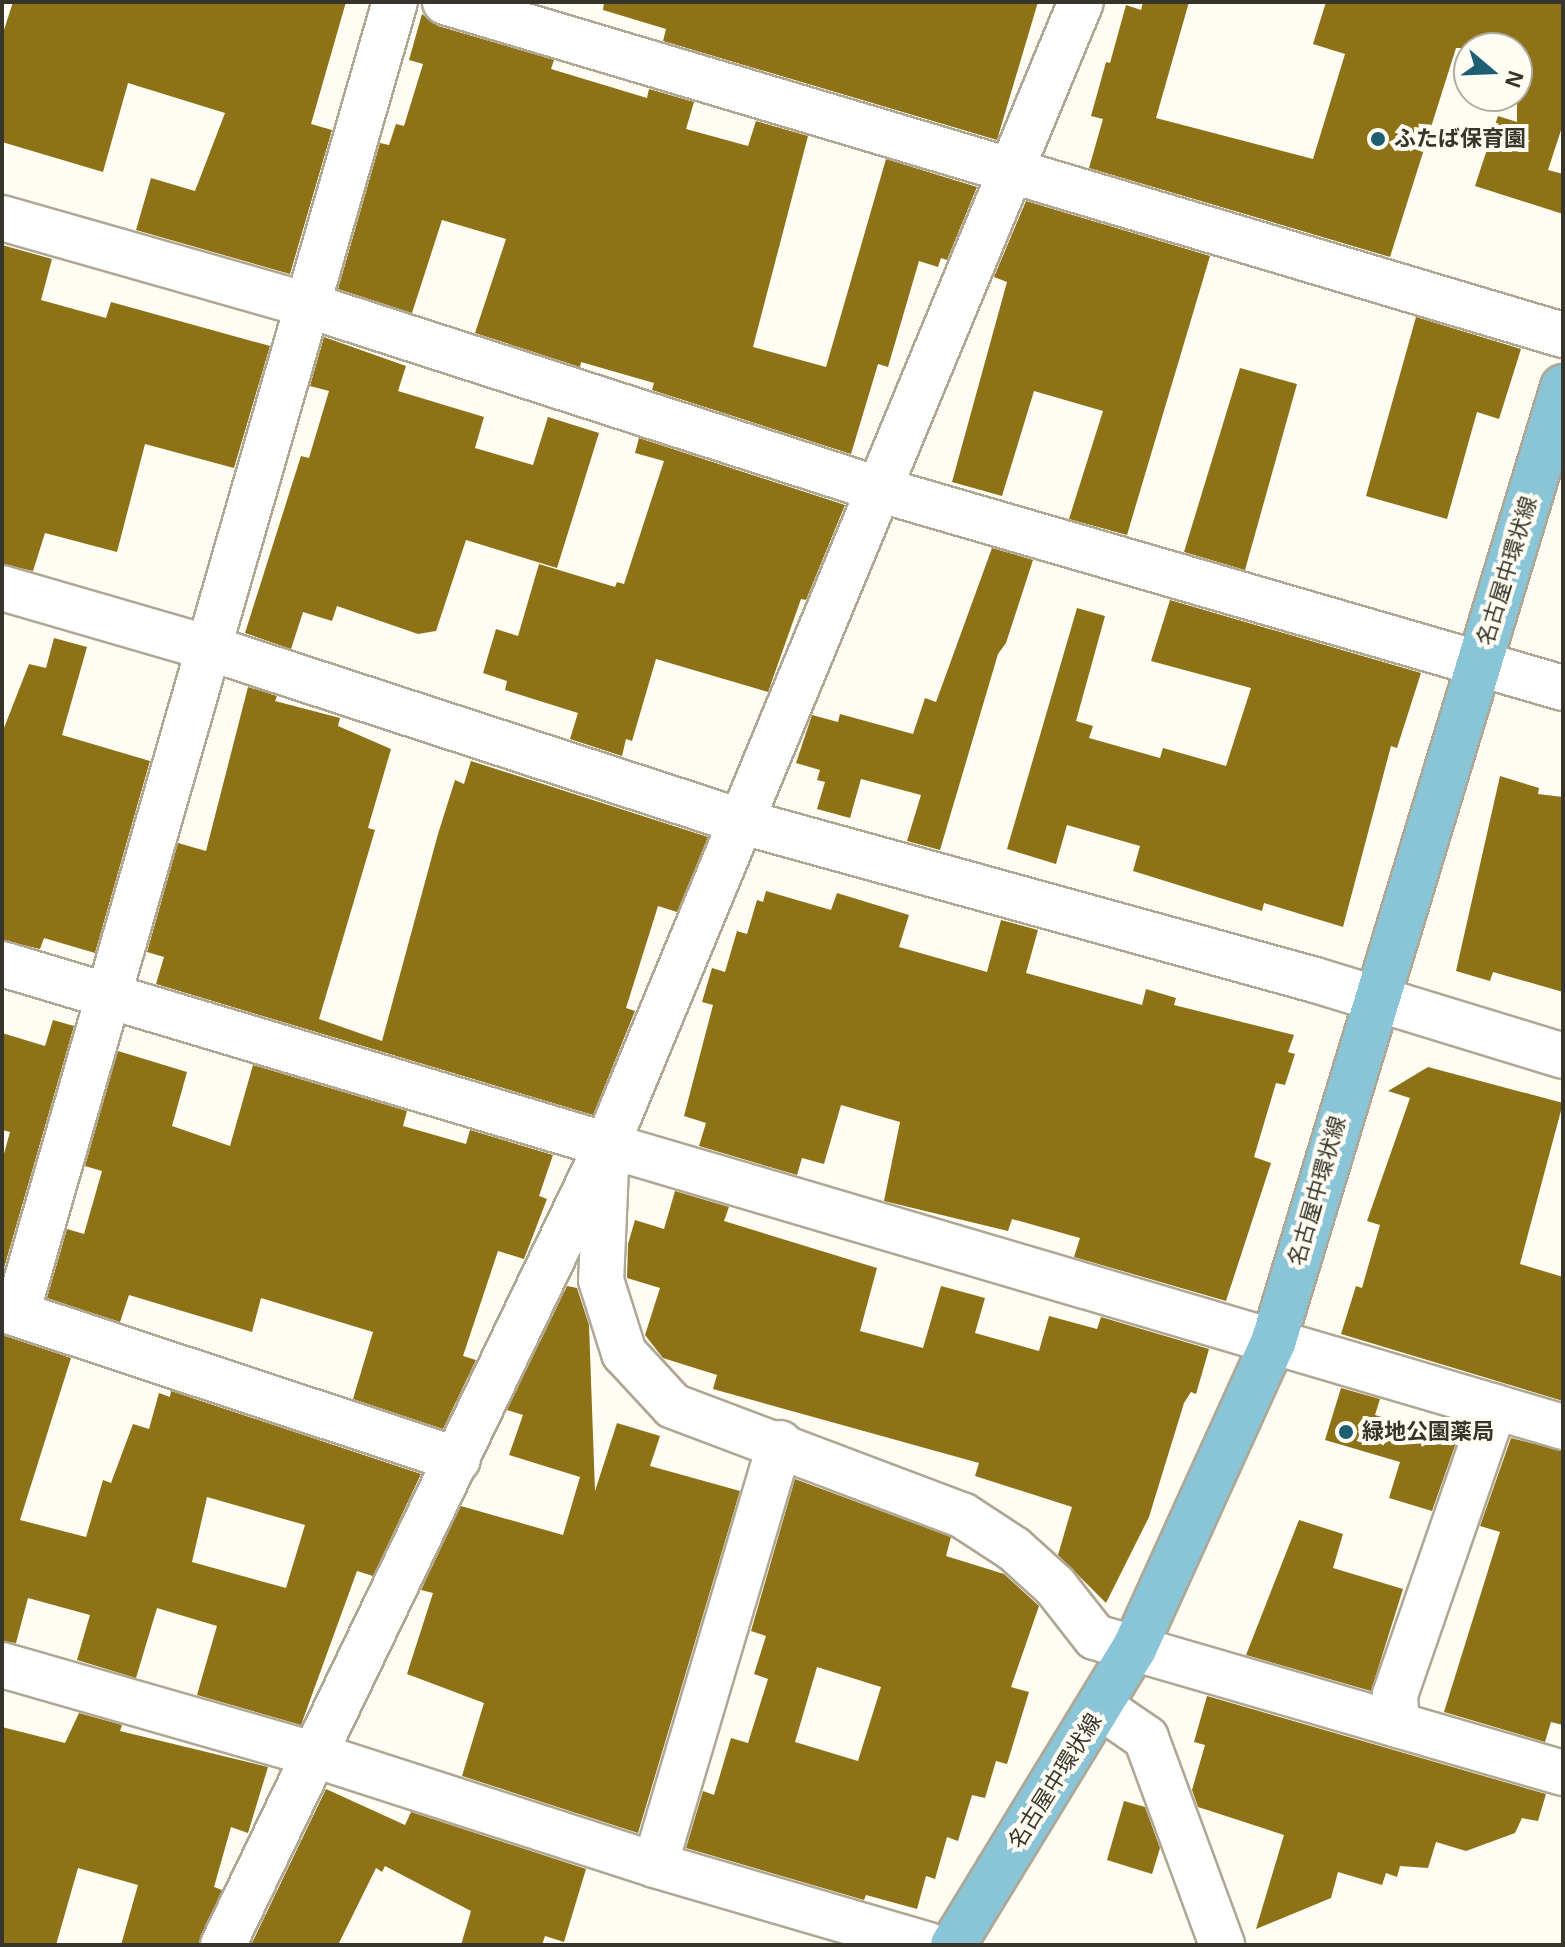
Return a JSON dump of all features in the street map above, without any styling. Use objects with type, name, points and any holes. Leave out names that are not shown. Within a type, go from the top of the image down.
[{"type":"main road","name":"名古屋中環状線","points":[[953,1945],[1134,1649],[1273,1343],[1375,998],[1563,387]]},
{"type":"street","points":[[395,2],[109,993],[10,1311],[458,1460]]},
{"type":"street","points":[[445,2],[1563,335]]},
{"type":"street","points":[[223,1945],[607,1145],[1081,2]]},
{"type":"street","points":[[2,218],[307,305],[881,490],[1563,688]]},
{"type":"street","points":[[2,588],[209,648],[743,822],[1375,998],[1563,1056]]},
{"type":"street","points":[[2,964],[109,993],[607,1145],[1563,1427]]},
{"type":"street","points":[[607,1145],[601,1280],[624,1353],[673,1406],[780,1443],[962,1515],[1014,1549],[1055,1586],[1095,1637],[1397,1725],[1561,1767]]},
{"type":"street","points":[[1397,1725],[1395,1695],[1495,1407]]},
{"type":"street","points":[[655,1865],[780,1443]]},
{"type":"street","points":[[2,1665],[315,1755],[655,1865],[929,1945]]},
{"type":"street","points":[[1101,1707],[1146,1738],[1222,1945]]},
{"type":"building","points":[[13,2],[346,2],[311,124],[332,130],[290,274],[136,230],[151,178],[195,191],[225,113],[128,83],[103,172],[2,142],[2,36]]},
{"type":"building","points":[[604,2],[1038,2],[997,140],[663,41],[666,29],[603,10]]},
{"type":"building","points":[[1143,2],[1189,2],[1156,118],[1313,159],[1345,54],[1313,44],[1326,2],[1563,2],[1563,124],[1548,170],[1563,174],[1563,214],[1475,186],[1498,116],[1517,122],[1517,112],[1533,112],[1533,32],[1453,32],[1453,58],[1390,257],[1089,168],[1103,119],[1091,116],[1106,62],[1110,63],[1126,5],[1141,10]]},
{"type":"building","points":[[422,14],[438,26],[554,60],[551,69],[647,98],[649,89],[694,102],[686,129],[748,146],[756,121],[808,136],[753,347],[826,367],[886,159],[977,187],[947,260],[941,258],[938,267],[919,261],[888,367],[878,364],[851,454],[652,390],[654,383],[581,362],[580,367],[475,333],[506,239],[442,220],[412,313],[338,289],[380,143],[389,145],[396,124],[404,126],[423,64],[409,60]]},
{"type":"building","points":[[1026,201],[1210,256],[1127,535],[1069,519],[1103,411],[1034,391],[1002,496],[952,482],[1007,282],[994,277]]},
{"type":"building","points":[[2,245],[52,259],[41,300],[106,318],[111,302],[270,346],[234,468],[145,444],[117,552],[45,533],[33,571],[2,564]]},
{"type":"building","points":[[1416,317],[1521,349],[1499,419],[1477,412],[1447,519],[1366,496]]},
{"type":"building","points":[[324,337],[406,366],[398,391],[484,417],[475,448],[533,465],[548,417],[599,433],[557,568],[466,540],[436,631],[418,634],[337,606],[332,621],[303,612],[291,649],[245,633],[301,456],[309,458],[329,391],[310,386]]},
{"type":"building","points":[[1240,368],[1297,384],[1245,570],[1184,552]]},
{"type":"building","points":[[639,438],[845,505],[806,600],[801,599],[768,692],[656,659],[632,741],[626,739],[622,756],[570,739],[578,713],[505,690],[507,681],[483,673],[496,629],[518,636],[539,564],[615,587],[617,582],[624,584],[664,461],[635,453]]},
{"type":"building","points":[[992,548],[1033,560],[1006,643],[998,654],[940,850],[907,841],[921,795],[861,779],[850,818],[817,809],[825,782],[817,780],[820,770],[796,763],[812,715],[838,722],[840,714],[913,734],[925,698],[936,702]]},
{"type":"building","points":[[1170,600],[1421,673],[1397,748],[1391,746],[1343,927],[1264,903],[1262,911],[1133,871],[1140,846],[1067,825],[1056,864],[1007,849],[1077,608],[1105,616],[1076,721],[1093,726],[1089,738],[1160,758],[1163,748],[1226,766],[1251,688],[1151,661]]},
{"type":"building","points":[[54,638],[87,647],[62,735],[150,761],[95,953],[44,938],[40,949],[2,940],[2,733],[29,664],[46,668]]},
{"type":"building","points":[[248,687],[277,696],[275,701],[340,718],[338,726],[391,749],[368,828],[375,830],[319,1019],[382,1041],[455,780],[464,784],[471,761],[708,837],[677,912],[658,906],[626,1008],[635,1011],[593,1115],[156,984],[164,957],[147,952],[178,843],[206,851]]},
{"type":"building","points":[[1500,776],[1539,788],[1538,794],[1563,797],[1563,992],[1493,972],[1490,981],[1456,971]]},
{"type":"building","points":[[766,891],[831,910],[837,893],[909,915],[899,947],[987,972],[1001,920],[1038,930],[1026,973],[1142,1005],[1146,989],[1176,998],[1174,1005],[1294,1035],[1288,1052],[1295,1054],[1285,1085],[1276,1083],[1254,1157],[1271,1163],[1226,1301],[1074,1257],[1080,1238],[1012,1219],[1008,1231],[884,1201],[900,1122],[841,1105],[824,1164],[802,1158],[797,1175],[699,1146],[706,1123],[684,1116],[713,1005],[702,1002],[712,968],[725,972],[737,931],[747,934],[757,900],[763,902]]},
{"type":"building","points":[[53,1020],[74,1026],[2,1275],[2,1161],[10,1132],[2,1130],[2,1033],[45,1046]]},
{"type":"building","points":[[118,1051],[187,1072],[172,1126],[230,1146],[253,1065],[407,1111],[403,1126],[466,1144],[470,1130],[553,1155],[539,1196],[547,1199],[524,1259],[498,1251],[463,1356],[476,1360],[443,1429],[353,1399],[373,1332],[261,1298],[252,1332],[129,1295],[120,1322],[47,1298],[67,1229],[84,1234],[102,1171],[85,1166]]},
{"type":"building","points":[[1428,1067],[1563,1103],[1520,1264],[1563,1277],[1563,1401],[1341,1334],[1356,1286],[1362,1288],[1380,1225],[1367,1221],[1410,1098],[1388,1091]]},
{"type":"building","points":[[675,1191],[729,1207],[724,1221],[877,1268],[860,1331],[923,1348],[941,1286],[985,1298],[975,1333],[1039,1351],[1049,1316],[1097,1329],[1101,1317],[1209,1349],[1196,1394],[1191,1392],[1184,1403],[1149,1517],[1106,1603],[1058,1555],[1072,1507],[975,1476],[979,1463],[713,1389],[717,1375],[663,1358],[645,1335],[660,1288],[627,1278],[628,1244],[635,1220],[664,1229]]},
{"type":"building","points":[[567,1286],[577,1288],[589,1325],[595,1491],[617,1423],[660,1436],[650,1466],[740,1491],[638,1833],[462,1776],[484,1703],[407,1674],[433,1593],[421,1590],[461,1506],[563,1535],[580,1477],[509,1455],[523,1415],[507,1410]]},
{"type":"building","points":[[2,1335],[71,1358],[20,1520],[86,1537],[103,1480],[111,1483],[133,1424],[149,1429],[159,1393],[170,1397],[171,1391],[421,1474],[373,1576],[357,1571],[301,1725],[197,1695],[217,1626],[157,1608],[136,1678],[77,1660],[90,1615],[28,1598],[16,1643],[2,1641]],"holes":[[[207,1497],[305,1525],[286,1588],[192,1562]]]},
{"type":"building","points":[[1341,1388],[1380,1399],[1375,1415],[1457,1440],[1432,1511],[1389,1498],[1400,1462],[1325,1440]]},
{"type":"building","points":[[1511,1438],[1563,1451],[1563,1725],[1551,1722],[1545,1742],[1444,1712],[1500,1532],[1480,1526]]},
{"type":"building","points":[[795,1479],[951,1537],[946,1556],[1004,1574],[1039,1606],[1011,1687],[1029,1692],[1007,1764],[996,1761],[985,1798],[972,1795],[958,1841],[947,1837],[935,1879],[926,1876],[917,1909],[866,1895],[864,1900],[686,1848],[703,1791],[714,1795],[731,1738],[748,1743],[768,1679],[754,1674],[766,1636],[751,1631]],"holes":[[[817,1667],[881,1687],[858,1761],[795,1742]]]},
{"type":"building","points":[[1299,1520],[1343,1534],[1333,1568],[1403,1589],[1371,1691],[1246,1655]]},
{"type":"building","points":[[1207,1696],[1546,1794],[1538,1821],[1522,1818],[1515,1833],[1466,1851],[1436,1842],[1428,1868],[1400,1866],[1397,1877],[1386,1873],[1382,1885],[1338,1872],[1331,1898],[1256,1929],[1284,1835],[1198,1807],[1192,1790],[1205,1745],[1194,1742]]},
{"type":"building","points":[[79,1713],[122,1725],[120,1731],[268,1767],[248,1833],[231,1827],[214,1887],[222,1890],[198,1945],[121,1945],[138,1885],[78,1868],[56,1945],[2,1945],[2,1727],[65,1743]]},
{"type":"building","points":[[326,1789],[405,1825],[411,1812],[586,1869],[564,1942],[545,1936],[542,1945],[461,1945],[471,1911],[385,1866],[382,1872],[376,1868],[338,1945],[251,1945]]},
{"type":"building","points":[[1124,1801],[1145,1807],[1160,1848],[1152,1874],[1107,1860]]},
{"type":"place","name":"ふたば保育園","points":[[1378,139]]},
{"type":"place","name":"緑地公園薬局","points":[[1346,1432]]}]
